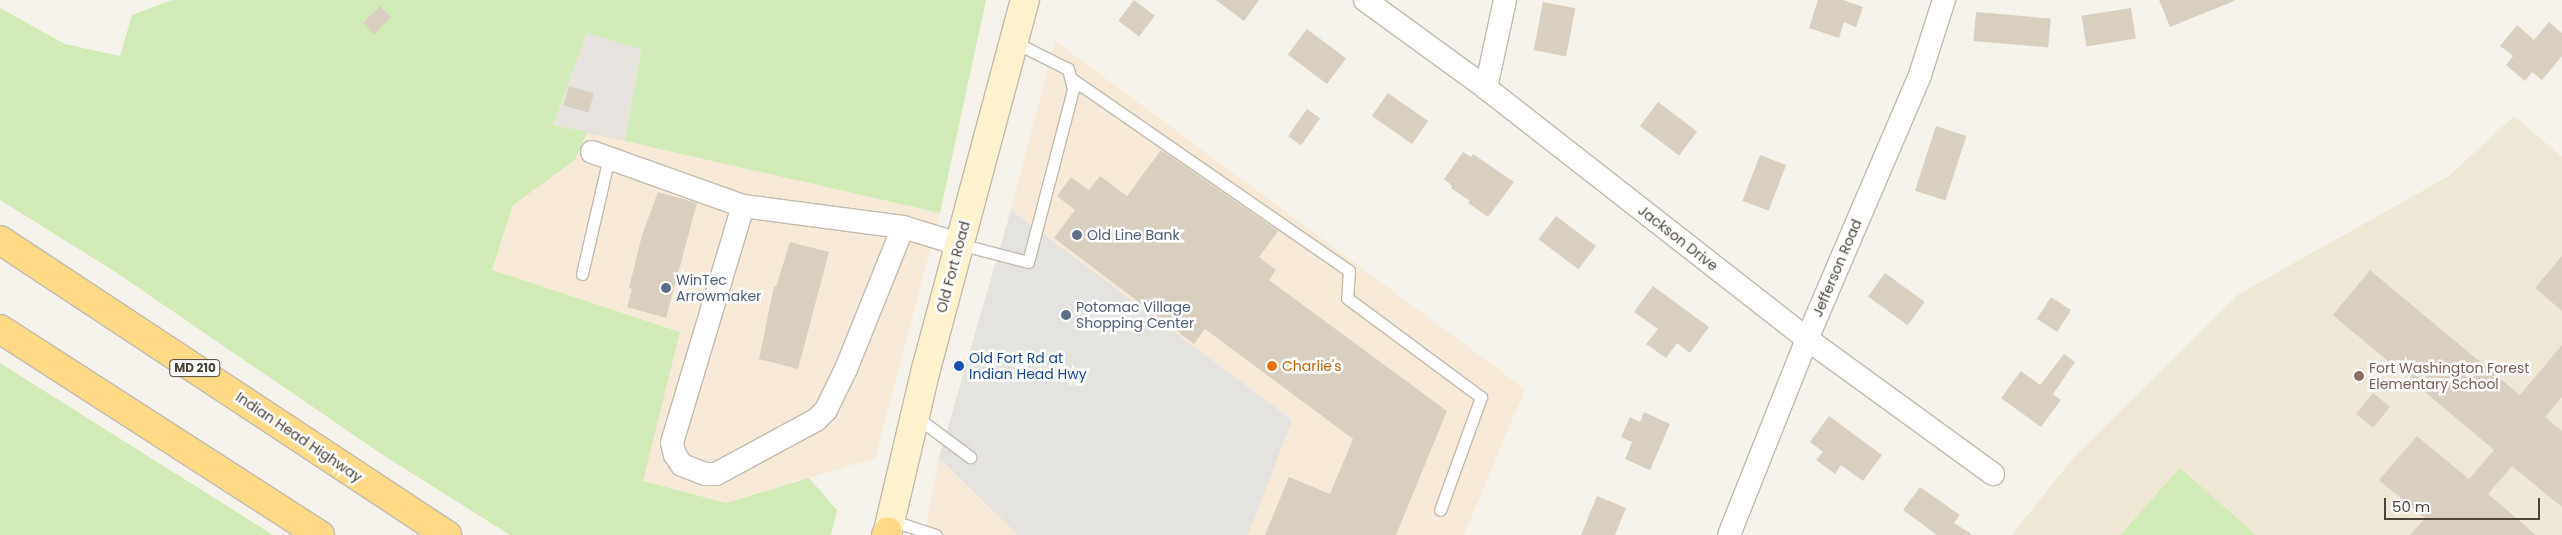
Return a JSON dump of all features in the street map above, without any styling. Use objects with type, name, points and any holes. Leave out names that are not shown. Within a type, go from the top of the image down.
[{"type":"highway","name":"Indian Head Highway","points":[[0,240],[447,535]]},
{"type":"highway","points":[[0,329],[320,535]]},
{"type":"highway","points":[[390,497],[464,535]]},
{"type":"main road","name":"Old Fort Road","points":[[888,530],[959,244],[1012,41],[1025,0]]},
{"type":"street","name":"Jackson Drive","points":[[1365,0],[1486,88],[1807,338],[1993,474]]},
{"type":"street","points":[[1486,88],[1505,0]]},
{"type":"street","name":"Jefferson Road","points":[[1729,535],[1807,338],[1920,75],[1944,0]]},
{"type":"street","points":[[600,154],[743,206],[903,227],[959,244]]},
{"type":"street","points":[[743,206],[672,443],[675,455],[682,465],[705,474],[716,474],[816,420],[826,410],[846,369],[903,227]]},
{"type":"lane","points":[[959,244],[1028,262],[1073,90],[1072,79],[1068,69],[1012,41]]},
{"type":"lane","points":[[1072,79],[1349,271],[1347,298],[1481,397],[1440,510]]},
{"type":"lane","points":[[582,274],[600,154]]},
{"type":"lane","points":[[915,416],[970,457]]},
{"type":"lane","points":[[888,530],[936,535]]},
{"type":"shaded area","points":[[587,33],[641,48],[625,141],[553,125]]},
{"type":"shaded area","name":"Potomac Village Shopping Center","points":[[1055,41],[1525,389],[1464,535],[924,535],[939,458],[1011,210]]},
{"type":"shaded area","name":"Fort Washington Forest Elementary School","points":[[2514,116],[2562,157],[2562,535],[2012,535],[2073,458],[2239,294],[2449,176]]},
{"type":"shaded area","points":[[587,132],[940,213],[875,458],[726,503],[642,481],[680,332],[492,271],[513,205],[575,160]]},
{"type":"shaded area","name":"Potomac Village Shopping Center","points":[[1011,210],[1292,420],[1248,535],[1018,535],[939,458]]},
{"type":"green space","points":[[172,0],[986,0],[940,213],[625,141],[641,49],[587,33],[553,125],[587,132],[575,160],[513,205],[492,270],[680,332],[643,481],[726,503],[809,478],[837,510],[831,535],[510,535],[383,455],[114,271],[0,200],[0,8],[65,44],[120,56],[132,15]]},
{"type":"green space","points":[[0,363],[254,523],[273,535],[0,535]]},
{"type":"green space","points":[[2180,468],[2256,535],[2120,535]]},
{"type":"building","points":[[1134,0],[1155,16],[1139,36],[1118,21]]},
{"type":"building","points":[[1216,0],[1259,0],[1244,21]]},
{"type":"building","points":[[1818,0],[1843,0],[1863,7],[1856,27],[1844,22],[1839,38],[1809,28]]},
{"type":"building","points":[[2159,0],[2234,0],[2234,1],[2170,27]]},
{"type":"building","points":[[1543,2],[1575,8],[1566,56],[1534,50]]},
{"type":"building","points":[[380,6],[391,17],[374,34],[363,23]]},
{"type":"building","points":[[2131,8],[2136,39],[2086,46],[2082,16]]},
{"type":"building","points":[[1976,12],[2051,19],[2048,47],[1973,41]]},
{"type":"building","points":[[2549,22],[2562,33],[2562,56],[2542,80],[2532,72],[2525,81],[2506,65],[2513,56],[2500,46],[2517,25],[2534,40]]},
{"type":"building","points":[[1307,29],[1346,58],[1327,84],[1288,55]]},
{"type":"building","points":[[569,86],[594,93],[588,112],[563,105]]},
{"type":"building","points":[[1388,93],[1428,121],[1412,144],[1372,116]]},
{"type":"building","points":[[1658,102],[1697,131],[1679,155],[1640,126]]},
{"type":"building","points":[[1307,109],[1320,118],[1301,145],[1288,136]]},
{"type":"building","points":[[1936,126],[1966,136],[1945,201],[1915,191]]},
{"type":"building","points":[[1161,150],[1278,231],[1259,257],[1276,270],[1269,280],[1447,411],[1396,535],[1265,535],[1289,477],[1330,494],[1353,439],[1205,329],[1194,344],[1054,238],[1075,210],[1057,196],[1071,177],[1089,190],[1100,176],[1127,196]]},
{"type":"building","points":[[1463,152],[1471,157],[1473,154],[1514,182],[1488,217],[1468,203],[1470,201],[1451,188],[1452,186],[1444,179]]},
{"type":"building","points":[[1760,155],[1786,165],[1769,211],[1742,201]]},
{"type":"building","points":[[658,192],[697,203],[666,318],[627,307],[632,289],[629,288],[642,235]]},
{"type":"building","points":[[1556,216],[1596,246],[1578,269],[1539,239]]},
{"type":"building","points":[[790,242],[829,252],[798,369],[759,359],[774,286],[776,287]]},
{"type":"building","points":[[2562,256],[2562,311],[2535,288]]},
{"type":"building","points":[[2370,270],[2520,395],[2562,345],[2562,397],[2545,417],[2562,431],[2562,507],[2512,466],[2488,494],[2536,535],[2410,535],[2425,518],[2379,480],[2417,436],[2469,479],[2494,450],[2333,315]]},
{"type":"building","points":[[1885,273],[1925,302],[1908,325],[1868,296]]},
{"type":"building","points":[[1653,286],[1709,327],[1690,353],[1677,343],[1666,358],[1646,344],[1658,329],[1634,312]]},
{"type":"building","points":[[2051,297],[2071,310],[2057,332],[2037,319]]},
{"type":"building","points":[[2064,354],[2075,362],[2053,394],[2061,400],[2041,427],[2001,398],[2021,371],[2040,385]]},
{"type":"building","points":[[2373,393],[2390,407],[2373,428],[2356,414]]},
{"type":"building","points":[[1644,412],[1670,424],[1650,470],[1625,459],[1632,442],[1621,437],[1630,417],[1640,422]]},
{"type":"building","points":[[1829,416],[1882,455],[1863,481],[1841,465],[1835,474],[1816,460],[1823,452],[1810,442]]},
{"type":"building","points":[[1920,487],[1960,515],[1954,523],[1973,535],[1937,535],[1903,510]]},
{"type":"building","points":[[1597,496],[1626,508],[1615,535],[1581,535]]},
{"type":"place","name":"Old Line Bank","points":[[1077,235]]},
{"type":"place","name":"WinTec Arrowmaker","points":[[666,288]]},
{"type":"place","name":"Potomac Village Shopping Center","points":[[1066,315]]},
{"type":"place","name":"Old Fort Rd at Indian Head Hwy","points":[[959,366]]},
{"type":"place","name":"Charlie's","points":[[1272,366]]},
{"type":"place","name":"Fort Washington Forest Elementary School","points":[[2359,376]]}]
